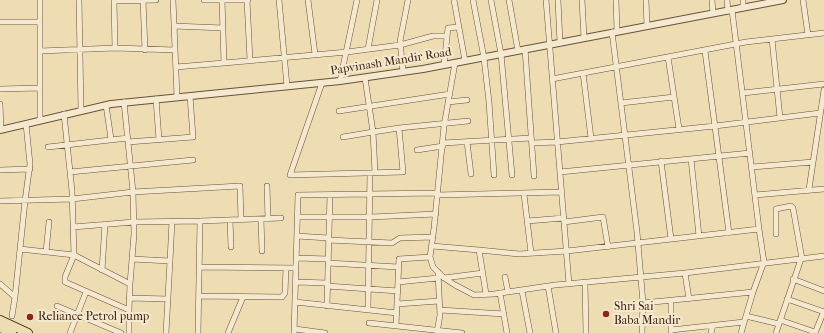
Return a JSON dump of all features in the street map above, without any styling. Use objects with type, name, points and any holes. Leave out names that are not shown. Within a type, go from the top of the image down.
[{"type":"main road","points":[[0,320],[28,333]]},
{"type":"main road","points":[[0,328],[12,333]]},
{"type":"street","points":[[40,0],[40,120]]},
{"type":"street","points":[[79,0],[81,110]]},
{"type":"street","points":[[115,48],[114,0],[156,0]]},
{"type":"street","points":[[143,0],[145,50]]},
{"type":"street","points":[[172,0],[177,97]]},
{"type":"street","points":[[204,0],[248,0],[250,60]]},
{"type":"street","points":[[222,0],[224,63]]},
{"type":"street","points":[[279,0],[287,86]]},
{"type":"street","points":[[308,0],[314,54]]},
{"type":"street","points":[[340,81],[358,0]]},
{"type":"street","points":[[368,49],[377,0]]},
{"type":"street","points":[[403,72],[400,45],[408,0]]},
{"type":"street","points":[[454,0],[464,61]]},
{"type":"street","points":[[473,0],[484,58],[494,175]]},
{"type":"street","points":[[490,0],[501,54],[512,175]]},
{"type":"street","points":[[509,0],[521,50],[532,140],[534,176]]},
{"type":"street","points":[[546,0],[548,46],[569,284]]},
{"type":"street","points":[[558,0],[560,43]]},
{"type":"street","points":[[582,0],[584,38]]},
{"type":"street","points":[[616,0],[615,31],[617,66],[638,243],[643,304],[642,333]]},
{"type":"street","points":[[646,0],[647,26]]},
{"type":"street","points":[[712,0],[713,13]]},
{"type":"street","points":[[727,0],[737,44],[764,262],[753,292],[741,333]]},
{"type":"street","points":[[743,0],[743,8]]},
{"type":"street","name":"Papvinash Mandir Road","points":[[0,130],[81,110],[124,102],[322,83],[403,72],[548,46],[615,31],[743,8],[759,2],[783,0]]},
{"type":"street","points":[[803,0],[808,35]]},
{"type":"street","points":[[0,22],[40,22]]},
{"type":"street","points":[[174,26],[223,28]]},
{"type":"street","points":[[444,65],[448,28],[458,27]]},
{"type":"street","points":[[552,79],[737,44],[824,33]]},
{"type":"street","points":[[176,67],[347,52],[400,45],[433,36],[447,36]]},
{"type":"street","points":[[772,39],[780,118]]},
{"type":"street","points":[[40,51],[115,48],[175,50]]},
{"type":"street","points":[[705,50],[729,233]]},
{"type":"street","points":[[668,57],[679,129]]},
{"type":"street","points":[[437,331],[440,310],[438,275],[433,267],[430,257],[445,124],[455,63]]},
{"type":"street","points":[[582,73],[591,138]]},
{"type":"street","points":[[365,78],[372,132],[372,172],[369,194],[368,310]]},
{"type":"street","points":[[322,83],[290,175],[403,172],[399,128]]},
{"type":"street","points":[[743,93],[824,84]]},
{"type":"street","points":[[0,89],[40,88]]},
{"type":"street","points":[[809,190],[824,90]]},
{"type":"street","points":[[339,110],[450,94]]},
{"type":"street","points":[[48,147],[111,140],[159,140],[193,137],[190,96]]},
{"type":"street","points":[[621,103],[674,97]]},
{"type":"street","points":[[156,99],[159,140]]},
{"type":"street","points":[[448,102],[467,100]]},
{"type":"street","points":[[124,102],[131,166],[134,222],[130,284],[129,333]]},
{"type":"street","points":[[0,104],[0,130]]},
{"type":"street","points":[[106,105],[111,140]]},
{"type":"street","points":[[417,150],[443,144],[467,142],[532,140],[557,142],[715,126],[820,113]]},
{"type":"street","points":[[64,114],[72,199],[74,255],[65,277],[65,282],[130,310]]},
{"type":"street","points":[[343,137],[399,128],[445,124],[468,120]]},
{"type":"street","points":[[12,316],[24,201],[30,169],[26,124]]},
{"type":"street","points":[[467,142],[470,174]]},
{"type":"street","points":[[560,172],[750,153]]},
{"type":"street","points":[[691,159],[699,236]]},
{"type":"street","points":[[70,172],[193,160]]},
{"type":"street","points":[[661,161],[671,239]]},
{"type":"street","points":[[752,166],[813,162]]},
{"type":"street","points":[[0,170],[30,169]]},
{"type":"street","points":[[0,201],[72,199],[133,192],[240,186],[241,219]]},
{"type":"street","points":[[267,186],[268,219]]},
{"type":"street","points":[[756,195],[824,189]]},
{"type":"street","points":[[325,333],[294,331],[298,195],[524,194],[562,192]]},
{"type":"street","points":[[524,194],[531,253]]},
{"type":"street","points":[[326,306],[330,195]]},
{"type":"street","points":[[776,234],[776,209],[791,206],[801,259],[786,299],[776,333]]},
{"type":"street","points":[[297,217],[369,217],[436,214]]},
{"type":"street","points":[[73,227],[134,222],[281,218]]},
{"type":"street","points":[[527,221],[603,218],[608,247]]},
{"type":"street","points":[[261,219],[262,251]]},
{"type":"street","points":[[230,220],[231,247]]},
{"type":"street","points":[[166,333],[172,221]]},
{"type":"street","points":[[198,333],[200,221]]},
{"type":"street","points":[[46,252],[49,222]]},
{"type":"street","points":[[102,270],[105,224]]},
{"type":"street","points":[[432,246],[531,253],[608,247],[759,229]]},
{"type":"street","points":[[297,236],[392,243],[400,238],[433,237]]},
{"type":"street","points":[[20,249],[74,255],[130,284]]},
{"type":"street","points":[[479,250],[486,294]]},
{"type":"street","points":[[398,282],[438,275],[474,295],[522,291],[548,286],[585,282],[685,273],[764,262],[824,256]]},
{"type":"street","points":[[396,325],[399,259],[430,257]]},
{"type":"street","points":[[296,258],[368,266],[398,267]]},
{"type":"street","points":[[132,259],[170,261]]},
{"type":"street","points":[[199,268],[296,268]]},
{"type":"street","points":[[199,296],[282,297],[285,293],[286,268]]},
{"type":"street","points":[[444,278],[483,273]]},
{"type":"street","points":[[685,273],[689,299]]},
{"type":"street","points":[[505,277],[508,292]]},
{"type":"street","points":[[793,279],[824,291]]},
{"type":"street","points":[[296,282],[398,291]]},
{"type":"street","points":[[585,282],[586,333]]},
{"type":"street","points":[[0,284],[15,297]]},
{"type":"street","points":[[548,286],[556,333]]},
{"type":"street","points":[[522,291],[530,333]]},
{"type":"street","points":[[70,333],[86,292]]},
{"type":"street","points":[[643,304],[753,292]]},
{"type":"street","points":[[500,293],[507,333]]},
{"type":"street","points":[[228,333],[243,297]]},
{"type":"street","points":[[130,298],[168,299]]},
{"type":"street","points":[[746,316],[779,322],[815,332],[824,311],[786,299]]},
{"type":"street","points":[[397,304],[439,301]]},
{"type":"street","points":[[671,301],[671,332],[744,322]]},
{"type":"street","points":[[295,302],[397,313]]},
{"type":"street","points":[[57,306],[121,333]]},
{"type":"street","points":[[440,310],[504,314]]},
{"type":"street","points":[[369,323],[462,333]]},
{"type":"street","points":[[711,333],[714,326]]},
{"type":"place","name":"Shri Sai Baba Mandir","points":[[606,314]]},
{"type":"place","name":"Reliance Petrol pump","points":[[30,317]]}]
